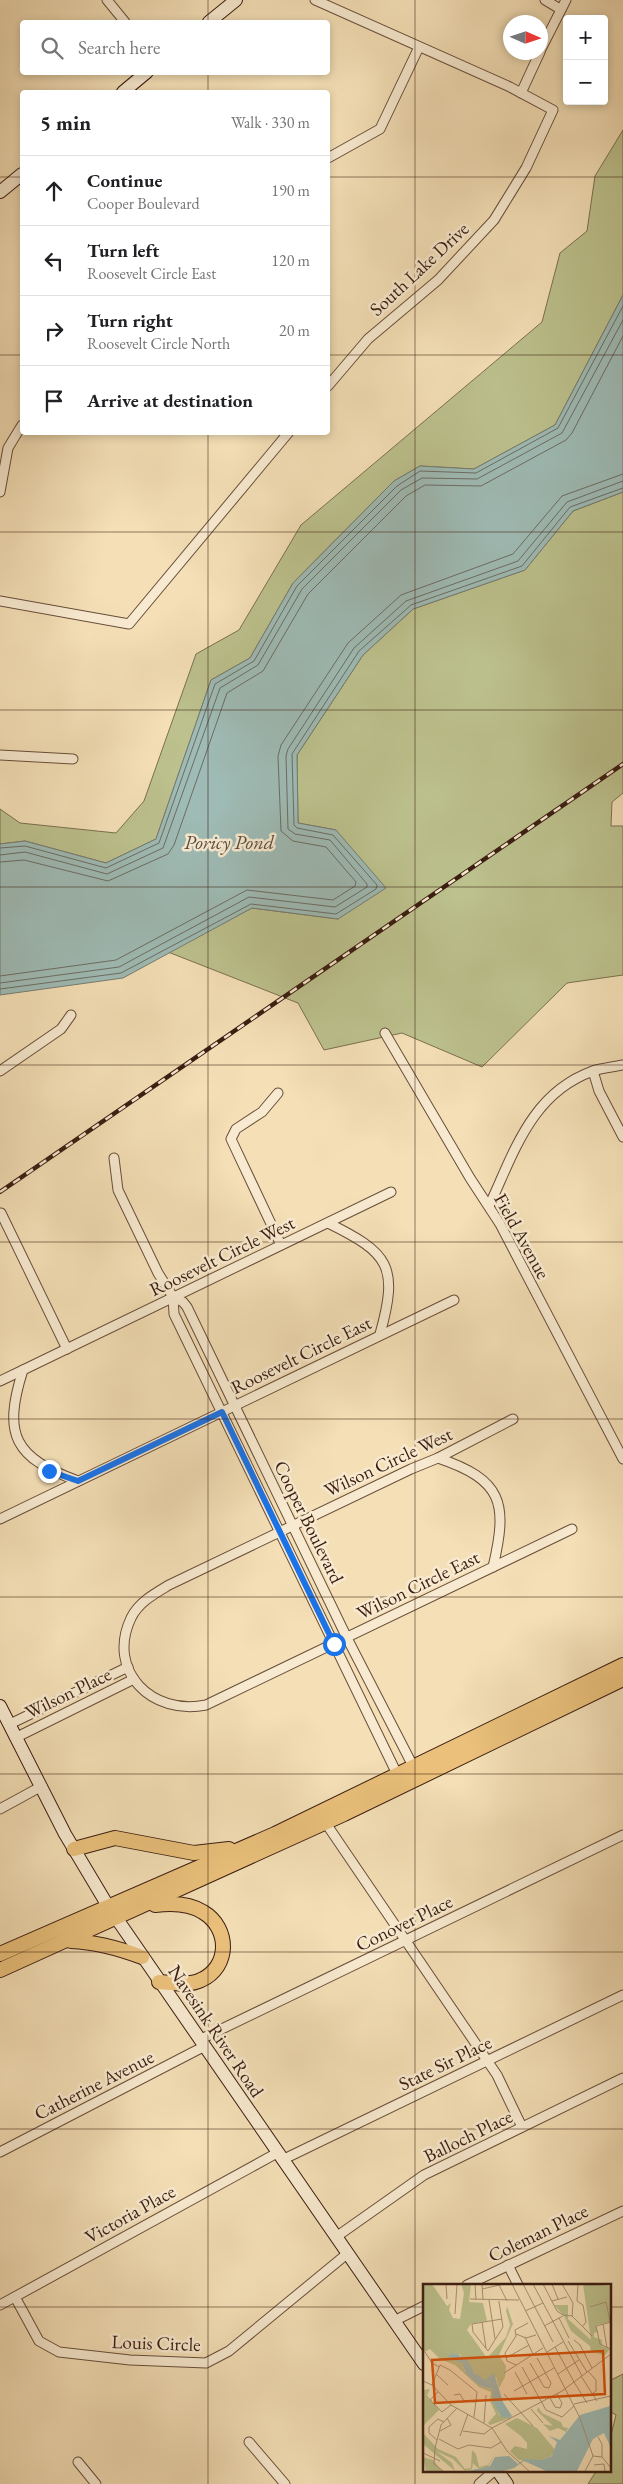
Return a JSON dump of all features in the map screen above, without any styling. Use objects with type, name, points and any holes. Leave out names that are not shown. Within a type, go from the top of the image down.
[{"type":"highway","points":[[0,1954],[250,1844],[623,1665]]},
{"type":"highway","points":[[0,1970],[68,1941],[325,1822],[623,1679]]},
{"type":"highway","points":[[74,1850],[115,1838],[197,1854],[250,1844]]},
{"type":"highway","points":[[144,1906],[176,1904],[194,1908],[216,1922],[222,1933],[223,1955],[212,1973],[193,1983],[159,1982]]},
{"type":"highway","points":[[68,1941],[92,1942],[142,1957]]},
{"type":"main road","points":[[211,20],[236,0]]},
{"type":"main road","points":[[125,90],[143,75]]},
{"type":"main road","points":[[0,192],[20,176]]},
{"type":"main road","name":"Navesink River Road","points":[[0,1706],[74,1850],[108,1906],[201,2044],[423,2363]]},
{"type":"main road","points":[[498,2472],[507,2484]]},
{"type":"street","points":[[107,0],[123,20]]},
{"type":"street","name":"South Lake Drive","points":[[315,0],[521,92],[554,110],[526,168],[502,208],[459,259],[368,339],[330,384]]},
{"type":"street","points":[[544,0],[560,9]]},
{"type":"street","points":[[548,35],[566,0]]},
{"type":"street","points":[[330,157],[380,129],[419,47]]},
{"type":"street","points":[[521,92],[536,60]]},
{"type":"street","points":[[0,492],[8,448],[20,429]]},
{"type":"street","points":[[0,601],[129,624],[286,435]]},
{"type":"street","points":[[0,755],[73,758]]},
{"type":"street","points":[[0,1071],[60,1029],[71,1016]]},
{"type":"street","name":"Field Avenue","points":[[385,1033],[489,1206],[623,1459]]},
{"type":"street","points":[[489,1206],[510,1155],[537,1112],[562,1088],[593,1071],[623,1065]]},
{"type":"street","points":[[593,1071],[599,1091],[623,1137]]},
{"type":"street","points":[[278,1093],[262,1112],[236,1129],[231,1139],[281,1245]]},
{"type":"street","name":"Cooper Boulevard","points":[[114,1158],[118,1190],[158,1274],[173,1297],[186,1304],[347,1638],[413,1766]]},
{"type":"street","name":"Roosevelt Circle West","points":[[23,1370],[391,1192]]},
{"type":"street","points":[[1,1212],[67,1348]]},
{"type":"street","points":[[328,1223],[368,1244],[384,1266],[390,1288],[389,1303],[380,1334]]},
{"type":"street","name":"Cooper Boulevard","points":[[173,1297],[174,1314],[397,1774]]},
{"type":"street","name":"Roosevelt Circle East","points":[[0,1519],[380,1334],[454,1300]]},
{"type":"street","points":[[0,1381],[23,1370]]},
{"type":"street","points":[[23,1370],[14,1397],[12,1413],[14,1429],[20,1443],[39,1465],[78,1481]]},
{"type":"street","name":"Wilson Circle West","points":[[128,1667],[125,1638],[131,1618],[148,1598],[169,1585],[411,1468],[438,1458],[513,1419]]},
{"type":"street","points":[[438,1458],[475,1473],[490,1487],[495,1496],[502,1523],[493,1567]]},
{"type":"street","name":"Wilson Circle East","points":[[128,1667],[134,1679],[144,1691],[162,1703],[174,1707],[196,1708],[225,1697],[572,1529]]},
{"type":"street","name":"Wilson Place","points":[[10,1724],[128,1667]]},
{"type":"street","name":"Wilson Place","points":[[17,1737],[134,1679]]},
{"type":"street","points":[[0,1809],[42,1786]]},
{"type":"street","points":[[325,1822],[488,2060],[522,2127]]},
{"type":"street","name":"Conover Place","points":[[201,2044],[405,1940],[623,1835]]},
{"type":"street","name":"State Sir Place","points":[[279,2156],[488,2060],[623,1995]]},
{"type":"street","name":"Catherine Avenue","points":[[0,2152],[201,2044]]},
{"type":"street","name":"Balloch Place","points":[[336,2237],[424,2175],[623,2078]]},
{"type":"street","name":"Victoria Place","points":[[0,2305],[279,2156]]},
{"type":"street","name":"Coleman Place","points":[[469,2284],[623,2211]]},
{"type":"street","name":"Louis Circle","points":[[15,2297],[39,2341],[59,2352],[130,2360],[206,2363],[229,2350],[348,2253]]},
{"type":"street","points":[[508,2265],[518,2284]]},
{"type":"street","points":[[394,2321],[423,2306]]},
{"type":"street","points":[[249,2442],[285,2484]]},
{"type":"street","points":[[78,2462],[96,2484]]},
{"type":"street","points":[[479,2484],[494,2472]]},
{"type":"green space","points":[[623,130],[623,295],[555,425],[474,469],[420,466],[394,481],[293,583],[250,658],[211,680],[156,839],[106,863],[25,841],[0,844],[0,809],[20,823],[116,833],[144,801],[196,654],[239,630],[301,525],[542,322],[560,253],[587,231],[595,176]]},
{"type":"green space","points":[[623,492],[623,793],[612,802],[611,826],[623,826],[623,975],[567,983],[482,1067],[402,1033],[324,1050],[298,1003],[168,952],[252,908],[338,919],[336,830],[298,823],[297,755],[363,655],[413,609],[525,570],[573,511]]},
{"type":"green space","points":[[623,2374],[623,2484],[588,2484],[596,2472],[610,2472],[610,2439],[616,2415],[610,2412],[610,2380]]},
{"type":"water","name":"Poricy Pond","points":[[623,295],[623,492],[573,511],[525,570],[413,609],[363,655],[297,755],[298,823],[336,830],[386,888],[338,919],[252,908],[123,978],[0,995],[0,844],[25,841],[106,863],[156,839],[211,680],[250,658],[293,583],[394,481],[420,466],[474,469],[555,425]]},
{"type":"railway","points":[[0,1192],[623,764]]},
{"type":"route","points":[[49,1471],[78,1481],[222,1412],[334,1644]]}]
